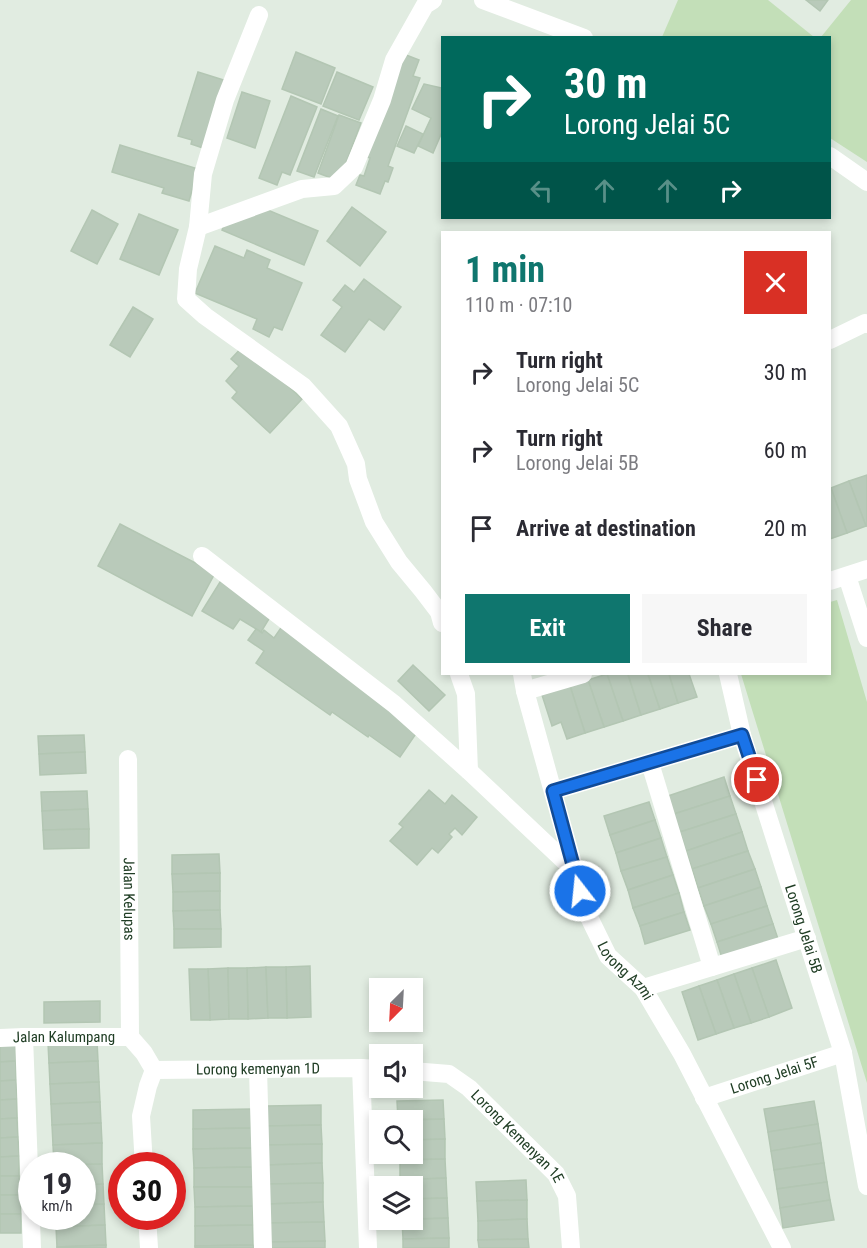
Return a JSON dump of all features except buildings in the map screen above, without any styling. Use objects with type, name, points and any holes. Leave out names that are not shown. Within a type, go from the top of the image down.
[{"type":"street","points":[[198,227],[302,189],[334,186],[354,167],[382,100],[394,60],[425,5],[433,0]]},
{"type":"street","points":[[483,0],[579,36]]},
{"type":"street","points":[[259,15],[225,100],[203,174],[198,227],[188,269],[186,298],[205,316],[303,386],[339,426],[356,464],[358,479],[375,522],[399,562],[439,612],[441,619]]},
{"type":"street","points":[[831,157],[867,182]]},
{"type":"street","points":[[831,340],[867,324]]},
{"type":"street","points":[[202,556],[394,704],[575,871]]},
{"type":"street","points":[[867,569],[838,578],[867,638]]},
{"type":"street","points":[[459,675],[466,694],[469,771]]},
{"type":"street","points":[[524,682],[576,675]]},
{"type":"street","name":"Lorong Jelai 5B","points":[[728,675],[742,735],[843,1053],[867,1186]]},
{"type":"street","name":"Lorong Azmi","points":[[524,682],[586,911],[608,956],[643,988],[682,1054],[782,1248]]},
{"type":"street","points":[[553,791],[742,735]]},
{"type":"street","name":"Jalan Kelupas","points":[[128,759],[130,1037]]},
{"type":"street","points":[[650,762],[712,967]]},
{"type":"street","points":[[643,988],[807,938]]},
{"type":"street","points":[[24,1037],[32,1248]]},
{"type":"street","points":[[130,1037],[144,1053],[154,1070],[141,1116],[143,1152]]},
{"type":"street","name":"Jalan Kalumpang","points":[[0,1038],[130,1037]]},
{"type":"street","name":"Lorong Jelai 5F","points":[[704,1098],[843,1053]]},
{"type":"street","points":[[368,1248],[361,1068],[369,1068]]},
{"type":"street","name":"Lorong kemenyan 1D","points":[[154,1070],[361,1068]]},
{"type":"street","points":[[258,1069],[263,1248]]},
{"type":"street","name":"Lorong Kemenyan 1E","points":[[423,1072],[449,1074],[469,1088],[556,1174],[567,1196],[571,1248]]},
{"type":"street","points":[[148,1230],[149,1248]]},
{"type":"green space","points":[[678,0],[768,0],[813,36],[662,36]]},
{"type":"green space","points":[[851,0],[867,0],[867,162],[831,139],[831,36],[822,36]]},
{"type":"green space","points":[[837,600],[867,702],[867,1083],[741,675],[831,675],[831,602]]},
{"type":"route","points":[[580,891],[553,791],[742,735],[757,780]]}]
